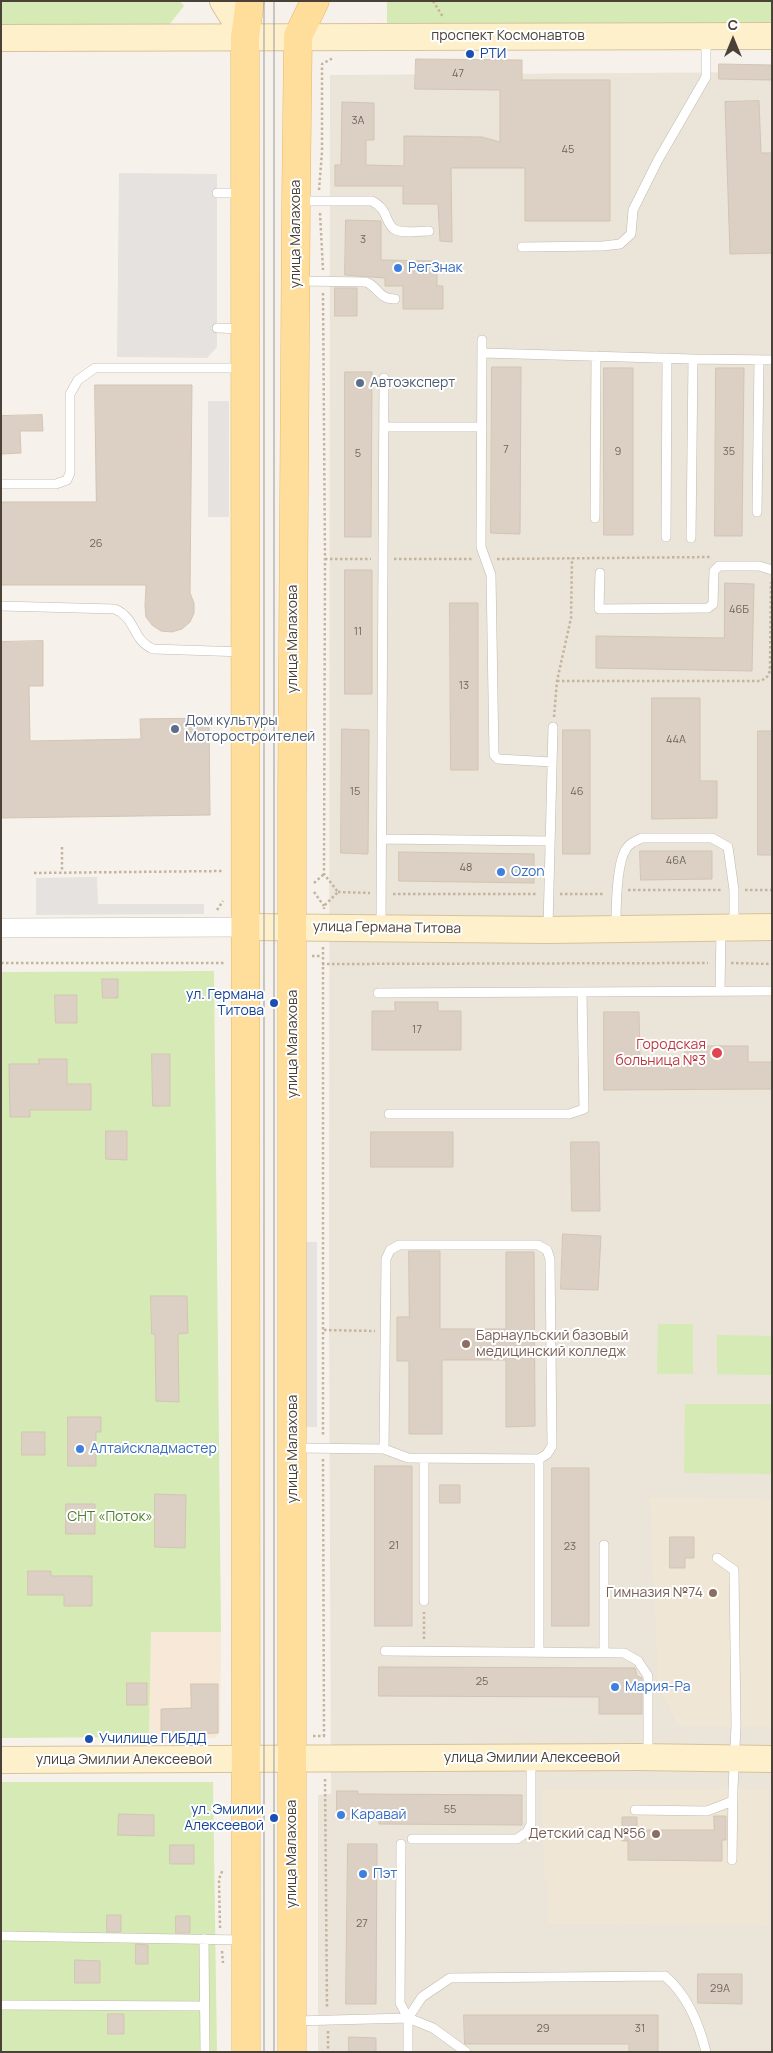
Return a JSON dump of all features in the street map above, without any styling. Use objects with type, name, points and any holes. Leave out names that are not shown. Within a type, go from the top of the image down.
[{"type":"main road","points":[[246,2052],[247,927],[245,37],[250,1]]},
{"type":"main road","points":[[298,36],[315,1]]},
{"type":"main road","name":"улица Малахова","points":[[292,2052],[292,927],[296,281],[308,201],[298,36]]},
{"type":"street","points":[[223,1],[245,37]]},
{"type":"street","name":"проспект Космонавтов","points":[[1,38],[772,36]]},
{"type":"street","name":"улица Германа Титова","points":[[1,928],[292,927],[548,930],[772,927]]},
{"type":"street","name":"улица Эмилии Алексеевой","points":[[1,1760],[772,1758]]},
{"type":"lane","points":[[522,247],[620,244],[631,234],[634,210],[658,160],[706,77],[706,36]]},
{"type":"lane","points":[[217,193],[245,193]]},
{"type":"lane","points":[[308,201],[372,201],[380,205],[394,229],[398,231],[429,231]]},
{"type":"lane","points":[[296,281],[366,282],[370,283],[384,297],[395,299]]},
{"type":"lane","points":[[217,328],[245,329]]},
{"type":"lane","points":[[482,340],[482,547],[491,575],[494,755],[498,759],[552,762]]},
{"type":"lane","points":[[483,353],[772,360]]},
{"type":"lane","points":[[595,518],[596,356]]},
{"type":"lane","points":[[666,537],[667,358]]},
{"type":"lane","points":[[691,538],[694,359]]},
{"type":"lane","points":[[757,512],[759,360]]},
{"type":"lane","points":[[1,484],[56,484],[66,480],[70,473],[70,394],[78,380],[95,368],[245,368]]},
{"type":"lane","points":[[381,928],[384,378]]},
{"type":"lane","points":[[384,427],[482,427]]},
{"type":"lane","points":[[600,573],[600,609],[708,608],[713,604],[714,571],[719,566],[759,566],[771,570]]},
{"type":"lane","points":[[1,606],[114,609],[125,614],[138,637],[146,646],[153,649],[246,652]]},
{"type":"lane","points":[[548,930],[553,727]]},
{"type":"lane","points":[[616,928],[616,892],[625,851],[632,842],[642,838],[712,838],[728,847],[734,890],[721,963],[720,991]]},
{"type":"lane","points":[[382,839],[549,841]]},
{"type":"lane","points":[[378,992],[772,991]]},
{"type":"lane","points":[[389,1114],[569,1114],[584,1109],[582,992]]},
{"type":"lane","points":[[293,1448],[384,1449],[408,1458],[538,1459],[547,1454],[552,1446],[550,1260],[547,1250],[538,1245],[399,1245],[390,1250],[386,1259],[384,1449]]},
{"type":"lane","points":[[424,1458],[424,1601]]},
{"type":"lane","points":[[538,1459],[539,1651]]},
{"type":"lane","points":[[604,1546],[604,1651]]},
{"type":"lane","points":[[717,1558],[734,1570],[735,1758],[732,1860]]},
{"type":"lane","points":[[384,1651],[604,1651],[624,1653],[638,1660],[648,1676],[648,1758]]},
{"type":"lane","points":[[412,1839],[516,1839],[526,1832],[531,1824],[531,1758]]},
{"type":"lane","points":[[634,1810],[707,1811],[733,1801]]},
{"type":"lane","points":[[401,1844],[400,2003],[408,2018],[408,2052]]},
{"type":"lane","points":[[1,1936],[246,1940]]},
{"type":"lane","points":[[204,1940],[205,2052]]},
{"type":"lane","points":[[408,2018],[422,1997],[450,1978],[665,1976],[676,1985],[684,1997],[701,2033],[706,2052]]},
{"type":"lane","points":[[1,2005],[204,2006]]},
{"type":"lane","points":[[292,2021],[408,2018],[433,2028],[466,2052]]},
{"type":"path","points":[[433,1],[444,19]]},
{"type":"path","points":[[322,64],[322,152],[308,201],[323,281],[325,560],[324,874],[338,892]]},
{"type":"path","points":[[325,560],[714,557]]},
{"type":"path","points":[[553,727],[557,681],[572,618],[572,558]]},
{"type":"path","points":[[557,681],[760,681],[770,674],[771,665],[771,570]]},
{"type":"path","points":[[62,847],[62,872]]},
{"type":"path","points":[[34,873],[224,871]]},
{"type":"path","points":[[324,874],[310,886],[324,906],[324,915]]},
{"type":"path","points":[[324,906],[338,892],[382,894],[548,894],[772,890]]},
{"type":"path","points":[[215,914],[223,902],[224,894]]},
{"type":"path","points":[[323,943],[324,1736]]},
{"type":"path","points":[[310,956],[322,956]]},
{"type":"path","points":[[1,963],[228,963]]},
{"type":"path","points":[[322,964],[772,964]]},
{"type":"path","points":[[324,1330],[385,1331]]},
{"type":"path","points":[[424,1601],[424,1651]]},
{"type":"path","points":[[325,1775],[328,2052]]},
{"type":"shaded area","points":[[772,72],[772,2052],[318,2052],[318,1795],[331,1794],[329,1303],[330,75]]},
{"type":"shaded area","points":[[119,173],[217,174],[217,347],[207,358],[117,357]]},
{"type":"shaded area","points":[[208,401],[229,401],[229,517],[208,517]]},
{"type":"shaded area","points":[[97,877],[98,904],[204,904],[204,914],[36,915],[36,878]]},
{"type":"shaded area","points":[[301,1242],[317,1242],[317,1427],[301,1427]]},
{"type":"shaded area","name":"Гимназия №74","points":[[650,1498],[772,1499],[772,1727],[678,1726],[658,1687]]},
{"type":"shaded area","points":[[151,1632],[221,1632],[220,1732],[215,1738],[149,1737]]},
{"type":"shaded area","name":"Детский сад №56","points":[[542,1789],[769,1789],[768,1925],[548,1924],[547,1879],[544,1878]]},
{"type":"green space","points":[[1,1],[180,1],[184,6],[169,25],[1,28]]},
{"type":"green space","points":[[387,1],[772,1],[772,23],[387,23]]},
{"type":"green space","name":"СНТ «Поток»","points":[[214,971],[221,1632],[151,1632],[149,1737],[1,1738],[1,972]]},
{"type":"green space","points":[[658,1324],[693,1324],[693,1374],[657,1374]]},
{"type":"green space","points":[[717,1335],[772,1336],[772,1375],[717,1374]]},
{"type":"green space","points":[[685,1404],[772,1404],[772,1474],[684,1473]]},
{"type":"green space","points":[[1,1782],[213,1782],[217,2052],[1,2052]]},
{"type":"building","points":[[416,59],[522,60],[522,80],[610,80],[610,221],[525,221],[525,168],[451,168],[452,242],[440,241],[438,204],[403,204],[403,186],[335,186],[335,165],[341,165],[342,102],[374,103],[374,140],[366,140],[366,165],[404,166],[404,136],[482,137],[500,142],[500,90],[415,89]]},
{"type":"building","points":[[719,64],[772,65],[772,80],[719,79]]},
{"type":"building","points":[[759,101],[761,153],[772,153],[772,253],[730,254],[725,102]]},
{"type":"building","points":[[346,220],[381,221],[381,260],[437,261],[437,286],[443,286],[443,309],[403,309],[403,286],[385,286],[385,278],[345,275]]},
{"type":"building","points":[[335,288],[357,288],[357,316],[335,316]]},
{"type":"building","points":[[492,367],[521,367],[520,534],[491,533]]},
{"type":"building","points":[[604,368],[633,368],[633,535],[604,535]]},
{"type":"building","points":[[716,368],[744,368],[742,536],[715,536]]},
{"type":"building","points":[[345,372],[372,372],[371,537],[345,537]]},
{"type":"building","points":[[95,385],[192,385],[190,593],[194,603],[194,613],[190,622],[182,629],[172,632],[161,631],[152,625],[146,617],[146,585],[1,585],[1,502],[96,502]]},
{"type":"building","points":[[42,415],[43,431],[20,431],[21,453],[1,454],[1,416]]},
{"type":"building","points":[[345,570],[372,570],[372,694],[345,694]]},
{"type":"building","points":[[725,583],[754,584],[752,671],[596,668],[596,636],[724,638]]},
{"type":"building","points":[[450,603],[478,603],[478,770],[451,770]]},
{"type":"building","name":"Дом культуры Моторостроителей","points":[[43,641],[43,686],[29,686],[30,741],[141,739],[140,719],[209,718],[210,815],[1,818],[1,642]]},
{"type":"building","points":[[652,698],[700,698],[700,781],[717,781],[717,818],[652,819]]},
{"type":"building","points":[[342,729],[369,730],[368,854],[341,853]]},
{"type":"building","points":[[563,730],[590,730],[590,854],[563,854]]},
{"type":"building","points":[[758,731],[772,731],[772,855],[758,855]]},
{"type":"building","points":[[640,851],[712,851],[712,879],[641,880]]},
{"type":"building","points":[[399,852],[534,854],[534,883],[399,881]]},
{"type":"building","points":[[102,979],[118,979],[118,998],[103,998]]},
{"type":"building","points":[[55,995],[77,995],[77,1023],[56,1023]]},
{"type":"building","points":[[395,1002],[438,1002],[438,1011],[461,1011],[461,1050],[372,1050],[372,1011],[395,1011]]},
{"type":"building","name":"Городская больница №3","points":[[604,1012],[639,1012],[640,1061],[685,1060],[685,1046],[748,1046],[748,1062],[772,1062],[772,1089],[604,1090]]},
{"type":"building","points":[[152,1054],[170,1054],[170,1106],[153,1106]]},
{"type":"building","points":[[39,1059],[67,1059],[67,1084],[91,1084],[91,1110],[30,1110],[30,1117],[10,1117],[9,1064],[39,1064]]},
{"type":"building","points":[[106,1131],[127,1131],[127,1160],[106,1159]]},
{"type":"building","points":[[371,1132],[453,1132],[453,1167],[371,1167]]},
{"type":"building","points":[[571,1142],[599,1142],[600,1211],[572,1211]]},
{"type":"building","points":[[563,1234],[601,1236],[598,1290],[561,1289]]},
{"type":"building","name":"Барнаульский базовый медицинский колледж","points":[[409,1251],[440,1251],[440,1329],[506,1329],[506,1252],[534,1252],[535,1426],[506,1427],[506,1360],[442,1360],[442,1434],[409,1434],[409,1361],[397,1361],[397,1317],[409,1317]]},
{"type":"building","points":[[151,1296],[187,1296],[188,1333],[178,1334],[179,1402],[156,1401],[155,1334],[152,1334]]},
{"type":"building","points":[[68,1417],[101,1417],[101,1432],[96,1432],[96,1466],[68,1466]]},
{"type":"building","points":[[22,1432],[45,1432],[45,1455],[22,1455]]},
{"type":"building","points":[[375,1466],[412,1466],[412,1626],[375,1626]]},
{"type":"building","points":[[552,1468],[589,1468],[589,1626],[552,1626]]},
{"type":"building","points":[[440,1485],[460,1485],[460,1503],[440,1503]]},
{"type":"building","points":[[155,1494],[186,1495],[185,1548],[155,1547]]},
{"type":"building","points":[[66,1504],[95,1504],[95,1534],[66,1534]]},
{"type":"building","points":[[670,1537],[694,1537],[694,1558],[685,1558],[685,1568],[670,1568]]},
{"type":"building","points":[[28,1571],[51,1571],[51,1576],[92,1576],[92,1606],[64,1606],[64,1595],[28,1595]]},
{"type":"building","points":[[379,1667],[635,1668],[637,1676],[642,1678],[642,1714],[599,1714],[599,1697],[379,1696]]},
{"type":"building","points":[[127,1683],[147,1683],[147,1705],[127,1705]]},
{"type":"building","points":[[191,1684],[218,1684],[218,1733],[161,1735],[161,1709],[191,1708]]},
{"type":"building","points":[[337,1791],[358,1791],[358,1794],[522,1795],[522,1825],[379,1824],[379,1819],[337,1819]]},
{"type":"building","points":[[119,1814],[154,1815],[154,1836],[118,1835]]},
{"type":"building","points":[[714,1816],[726,1816],[726,1840],[722,1840],[722,1861],[628,1860],[628,1841],[622,1841],[622,1817],[637,1817],[637,1830],[714,1830]]},
{"type":"building","points":[[348,1844],[377,1844],[376,2004],[346,2004]]},
{"type":"building","points":[[170,1845],[194,1845],[194,1864],[170,1864]]},
{"type":"building","points":[[107,1915],[121,1915],[121,1932],[107,1932]]},
{"type":"building","points":[[176,1916],[190,1916],[190,1933],[176,1933]]},
{"type":"building","points":[[136,1944],[148,1945],[148,1964],[136,1964]]},
{"type":"building","points":[[75,1960],[100,1961],[100,1983],[75,1983]]},
{"type":"building","points":[[698,1974],[742,1974],[742,2004],[698,2003]]},
{"type":"building","points":[[108,2014],[124,2014],[124,2034],[108,2034]]},
{"type":"building","points":[[464,2015],[658,2015],[658,2052],[629,2052],[629,2044],[465,2044]]},
{"type":"building","points":[[349,2037],[376,2038],[376,2052],[349,2052]]},
{"type":"tram line","points":[[264,1],[264,2052]]},
{"type":"tram line","points":[[274,1],[274,2052]]},
{"type":"place","name":"РТИ","points":[[470,54]]},
{"type":"place","name":"РегЗнак","points":[[398,268]]},
{"type":"place","name":"Автоэксперт","points":[[360,383]]},
{"type":"place","name":"Дом культуры Моторостроителей","points":[[175,729]]},
{"type":"place","name":"Ozon","points":[[501,872]]},
{"type":"place","name":"ул. Германа Титова","points":[[274,1003]]},
{"type":"place","name":"Городская больница №3","points":[[717,1053]]},
{"type":"place","name":"Барнаульский базовый медицинский колледж","points":[[466,1344]]},
{"type":"place","name":"Алтайскладмастер","points":[[80,1449]]},
{"type":"place","name":"Гимназия №74","points":[[713,1593]]},
{"type":"place","name":"Мария-Ра","points":[[615,1687]]},
{"type":"place","name":"Училище ГИБДД","points":[[89,1739]]},
{"type":"place","name":"Каравай","points":[[341,1815]]},
{"type":"place","name":"ул. Эмилии Алексеевой","points":[[274,1818]]},
{"type":"place","name":"Детский сад №56","points":[[656,1834]]},
{"type":"place","name":"Пэт","points":[[363,1874]]}]
